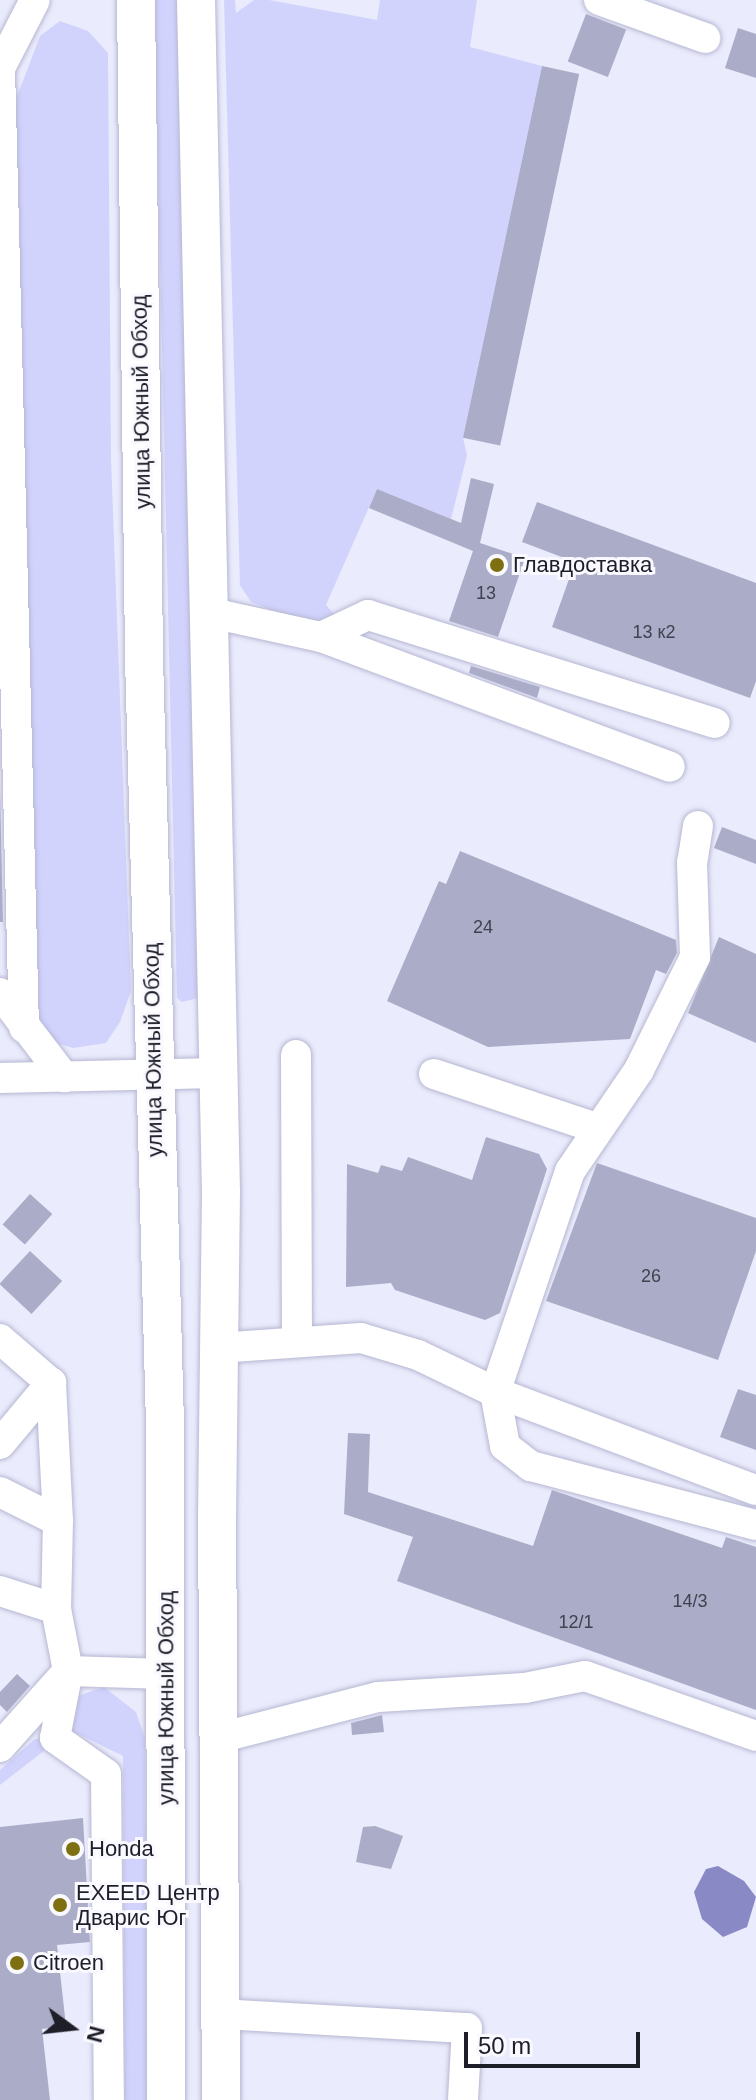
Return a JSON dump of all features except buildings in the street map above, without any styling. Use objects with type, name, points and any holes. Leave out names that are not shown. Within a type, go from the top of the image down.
[{"type":"main road","name":"улица Южный Обход","points":[[136,0],[154,1075],[165,1426],[166,2100]]},
{"type":"main road","points":[[196,0],[217,1073],[221,2100]]},
{"type":"street","points":[[24,1028],[0,68],[35,0]]},
{"type":"street","points":[[599,0],[705,38]]},
{"type":"street","points":[[207,612],[321,637],[670,767]]},
{"type":"street","points":[[321,637],[368,615],[715,723]]},
{"type":"street","points":[[698,826],[692,862],[695,957],[639,1070],[596,1128],[570,1171],[495,1392],[505,1446],[531,1466],[756,1525]]},
{"type":"street","points":[[0,993],[64,1077]]},
{"type":"street","points":[[296,1055],[297,1340]]},
{"type":"street","points":[[0,1078],[217,1073]]},
{"type":"street","points":[[434,1074],[596,1128]]},
{"type":"street","points":[[218,1348],[297,1340],[361,1338],[418,1355],[495,1392],[756,1490]]},
{"type":"street","points":[[0,1339],[51,1383],[58,1521],[56,1609],[68,1671],[55,1738],[106,1774],[109,2100]]},
{"type":"street","points":[[0,1444],[51,1383]]},
{"type":"street","points":[[0,1492],[58,1521]]},
{"type":"street","points":[[0,1591],[56,1609]]},
{"type":"street","points":[[0,1747],[68,1671],[166,1674]]},
{"type":"street","points":[[219,1738],[378,1697],[525,1688],[585,1676],[756,1736]]},
{"type":"street","points":[[221,2014],[467,2028],[463,2100]]},
{"type":"shaded area","points":[[154,0],[177,0],[198,998],[182,1002],[177,998]]},
{"type":"shaded area","points":[[224,0],[235,0],[236,13],[254,0],[269,0],[377,20],[380,0],[477,0],[470,47],[542,66],[463,438],[467,455],[451,519],[377,489],[326,605],[334,614],[309,624],[251,602],[240,585]]},
{"type":"shaded area","points":[[60,21],[88,31],[108,53],[111,459],[131,991],[120,1022],[106,1043],[73,1048],[49,1041],[30,1007],[10,115],[40,36]]},
{"type":"shaded area","points":[[104,1687],[136,1712],[145,1738],[147,2100],[125,2100],[123,1756],[72,1731],[78,1696]]},
{"type":"shaded area","points":[[35,1739],[41,1739],[45,1750],[0,1785],[0,1770]]},
{"type":"shaded area","points":[[718,1866],[744,1881],[756,1897],[747,1927],[723,1937],[702,1919],[694,1892],[706,1869]]},
{"type":"place","name":"Главдоставка","points":[[497,565]]},
{"type":"place","name":"Honda","points":[[73,1849]]},
{"type":"place","name":"EXEED Центр Дварис Юг","points":[[60,1905]]},
{"type":"place","name":"Citroen","points":[[17,1963]]}]
